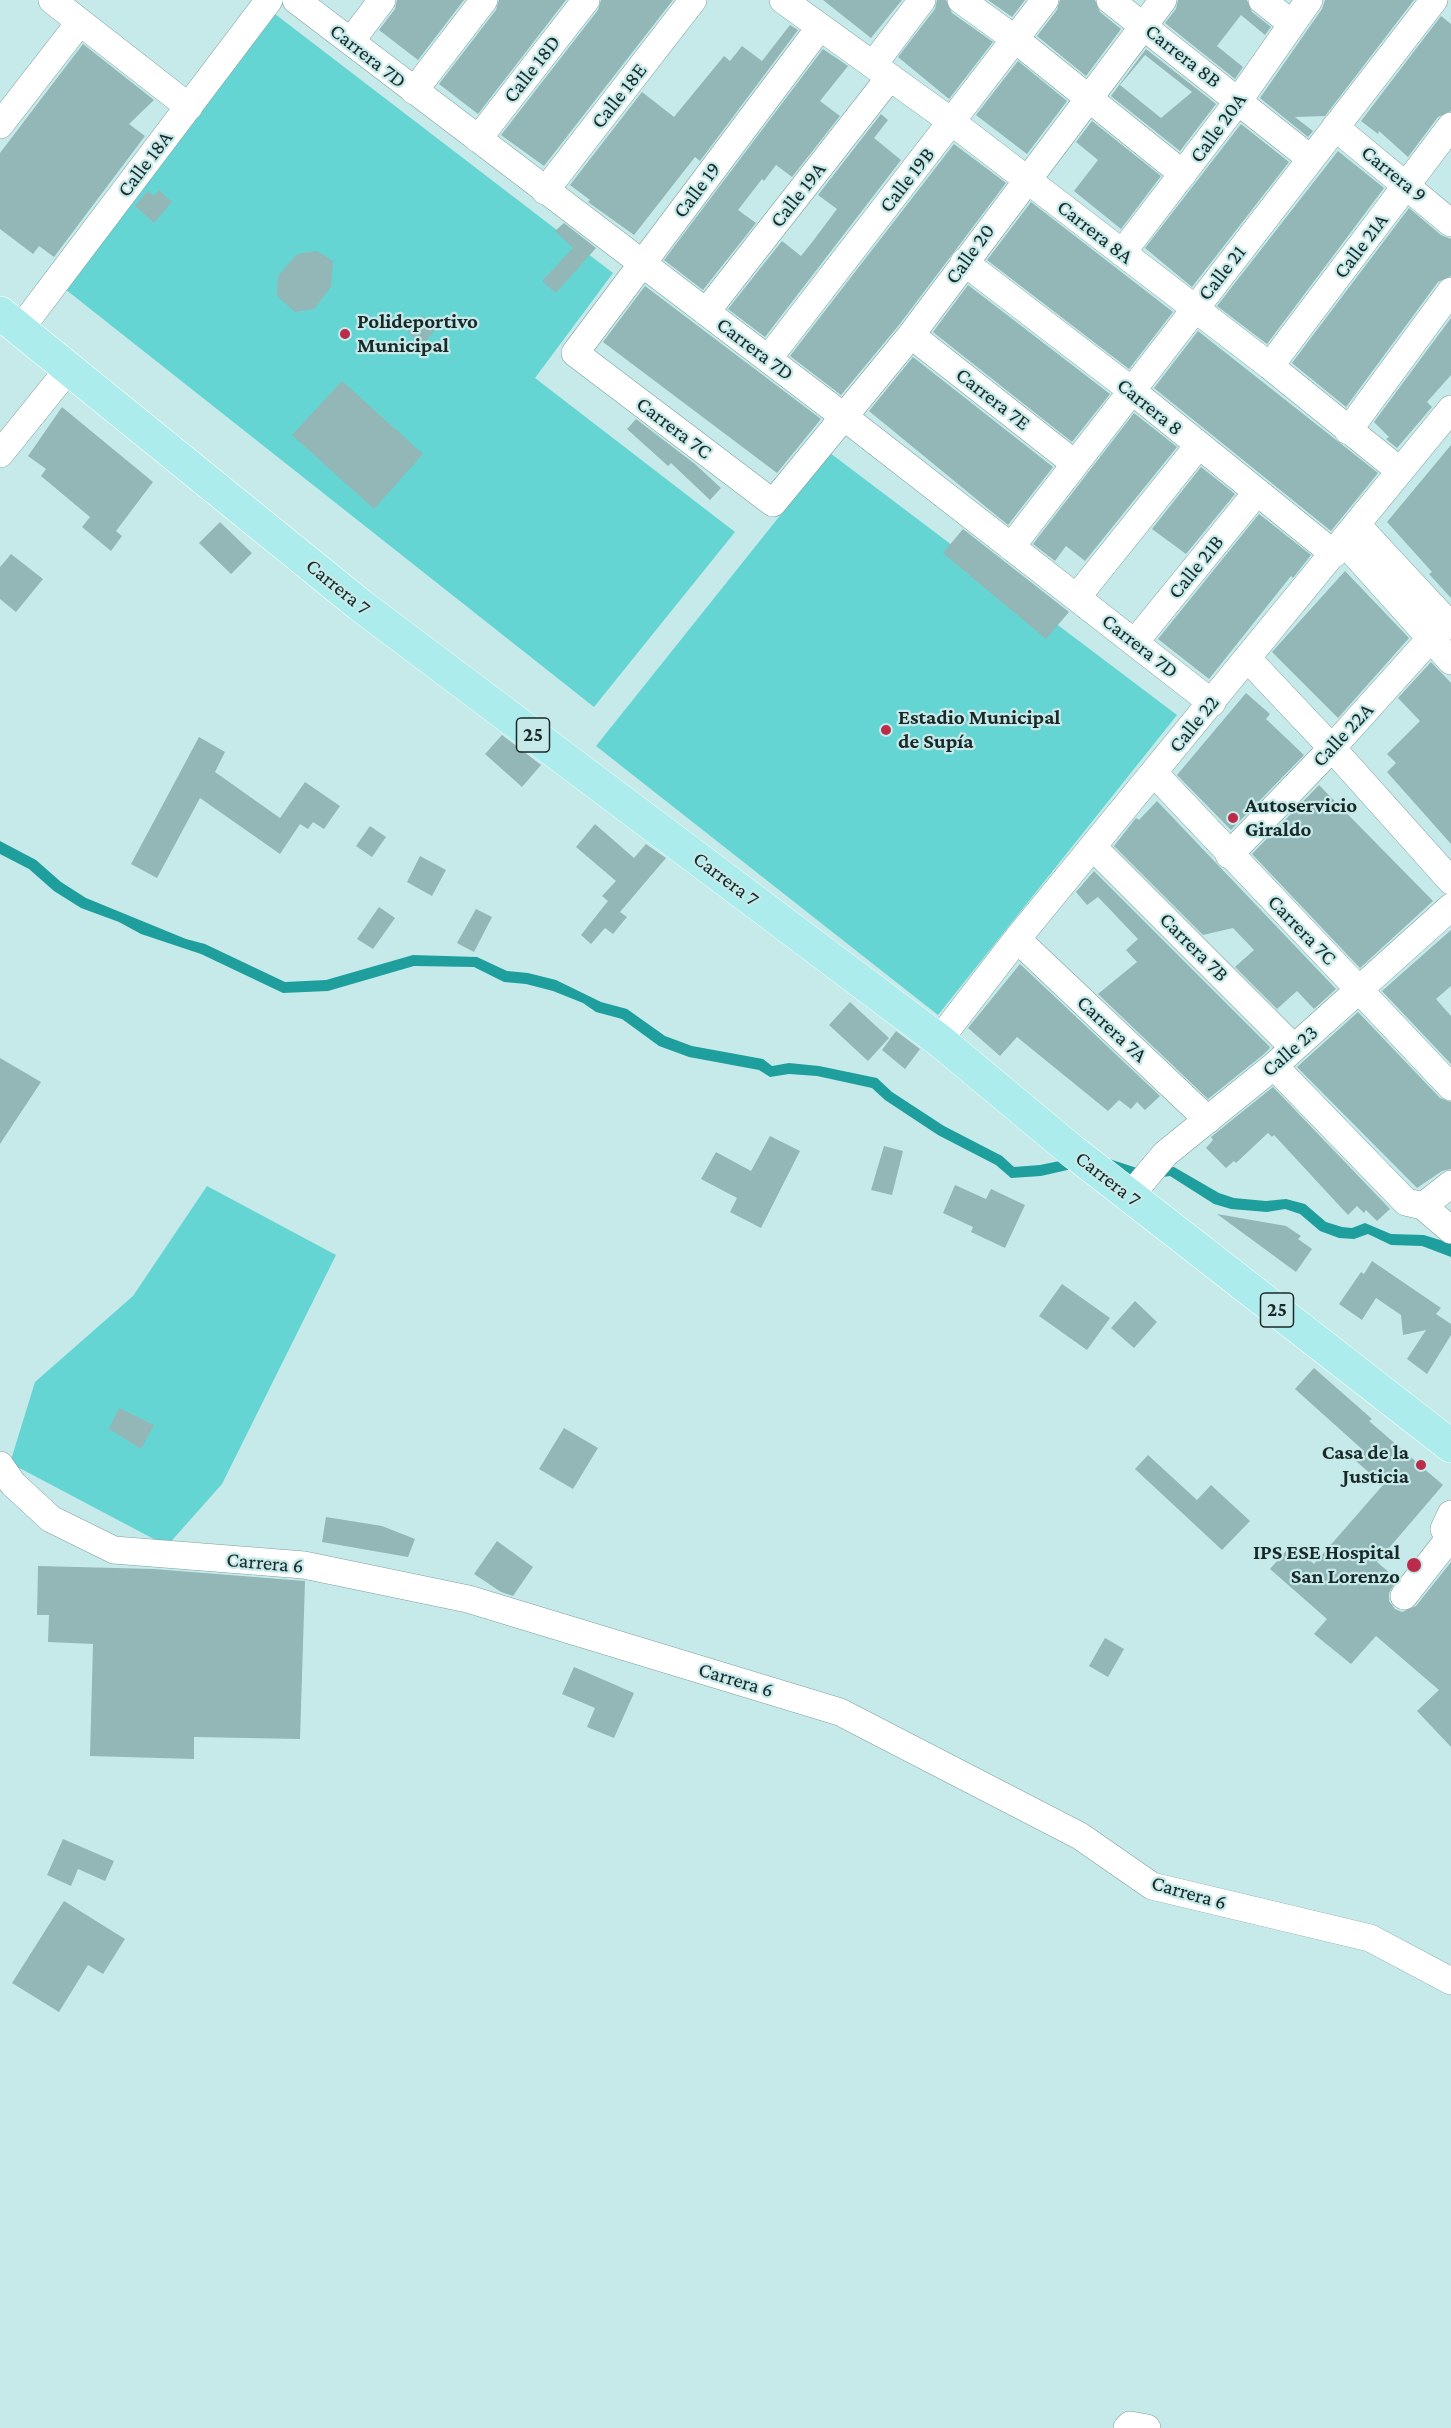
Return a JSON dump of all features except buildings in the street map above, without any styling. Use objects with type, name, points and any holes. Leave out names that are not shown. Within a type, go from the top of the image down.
[{"type":"main road","name":"Carrera 7","points":[[11,321],[360,605],[939,1040],[1104,1175],[1134,1189],[1451,1446]]},
{"type":"street","points":[[52,0],[189,107]]},
{"type":"street","name":"Calle 18A","points":[[11,321],[189,107],[269,0]]},
{"type":"street","name":"Carrera 7D","points":[[296,0],[843,416],[1212,703]]},
{"type":"street","points":[[351,41],[382,0]]},
{"type":"street","points":[[414,91],[484,0]]},
{"type":"street","name":"Calle 18D","points":[[478,139],[586,0]]},
{"type":"street","name":"Calle 18E","points":[[545,191],[693,0]]},
{"type":"street","name":"Carrera 8A","points":[[783,0],[952,122],[1270,366],[1400,471]]},
{"type":"street","name":"Calle 19A","points":[[706,312],[882,71],[922,0]]},
{"type":"street","points":[[961,0],[1015,39],[1184,174]]},
{"type":"street","name":"Calle 19B","points":[[768,359],[1045,0]]},
{"type":"street","name":"Carrera 8B","points":[[1110,0],[1311,159]]},
{"type":"street","name":"Calle 20","points":[[774,503],[843,416],[911,336],[1026,179],[1162,0]]},
{"type":"street","points":[[1262,0],[1292,24]]},
{"type":"street","name":"Calle 20A","points":[[1122,253],[1239,100],[1309,0]]},
{"type":"street","name":"Calle 21","points":[[1011,547],[1434,0]]},
{"type":"street","points":[[0,125],[80,22]]},
{"type":"street","name":"Calle 19","points":[[575,353],[820,27]]},
{"type":"street","name":"Calle 21A","points":[[1270,366],[1451,126]]},
{"type":"street","name":"Carrera 9","points":[[1335,127],[1408,184],[1451,223]]},
{"type":"street","name":"Carrera 8","points":[[964,262],[1131,390],[1257,492],[1345,541],[1440,632],[1451,661]]},
{"type":"street","points":[[1348,431],[1451,291]]},
{"type":"street","name":"Carrera 7E","points":[[911,336],[1074,463]]},
{"type":"street","name":"Carrera 7C","points":[[575,353],[774,503]]},
{"type":"street","points":[[0,454],[70,367]]},
{"type":"street","name":"Calle 22","points":[[939,1040],[1017,939],[1451,409]]},
{"type":"street","points":[[1077,597],[1198,446]]},
{"type":"street","name":"Calle 21B","points":[[1135,642],[1257,492]]},
{"type":"street","name":"Calle 22A","points":[[1230,855],[1440,632]]},
{"type":"street","points":[[1247,658],[1332,748],[1451,881]]},
{"type":"street","name":"Carrera 7C","points":[[1154,773],[1451,1087]]},
{"type":"street","name":"Carrera 7B","points":[[1093,847],[1294,1048]]},
{"type":"street","name":"Calle 23","points":[[1134,1189],[1165,1154],[1274,1066],[1451,907]]},
{"type":"street","name":"Carrera 7A","points":[[1017,939],[1208,1120]]},
{"type":"street","points":[[1274,1066],[1414,1204],[1451,1230]]},
{"type":"street","points":[[1414,1204],[1451,1184]]},
{"type":"street","name":"Carrera 6","points":[[0,1465],[13,1484],[51,1519],[114,1550],[304,1565],[468,1599],[840,1712],[1080,1836],[1152,1886],[1370,1938],[1451,1981]]},
{"type":"street","points":[[1404,1596],[1449,1542],[1444,1529],[1451,1514]]},
{"type":"street","points":[[1127,2428],[1130,2426],[1147,2428]]},
{"type":"shaded area","name":"Polideportivo Municipal","points":[[275,14],[613,273],[535,378],[735,532],[594,707],[65,289]]},
{"type":"shaded area","name":"Estadio Municipal de Supía","points":[[830,453],[1177,715],[938,1015],[596,746]]},
{"type":"shaded area","points":[[0,841],[36,860],[61,882],[86,898],[186,939],[205,944],[285,982],[326,980],[413,955],[477,957],[507,971],[528,973],[556,980],[601,1002],[627,1009],[665,1036],[692,1046],[763,1059],[772,1066],[789,1063],[819,1066],[877,1078],[892,1092],[944,1126],[1002,1156],[1014,1167],[1040,1165],[1094,1154],[1146,1171],[1174,1167],[1219,1193],[1234,1198],[1266,1201],[1286,1199],[1305,1204],[1326,1222],[1342,1227],[1352,1228],[1365,1223],[1391,1234],[1424,1235],[1440,1240],[1451,1244],[1451,1257],[1422,1246],[1391,1245],[1368,1234],[1354,1239],[1339,1238],[1320,1231],[1300,1214],[1285,1209],[1267,1212],[1231,1209],[1214,1204],[1170,1176],[1141,1180],[1076,1168],[1041,1176],[1011,1178],[996,1165],[938,1135],[885,1100],[872,1088],[817,1076],[789,1074],[770,1077],[759,1070],[689,1057],[659,1046],[622,1019],[596,1012],[583,1003],[553,991],[526,984],[504,982],[474,967],[414,966],[328,991],[283,993],[201,954],[141,934],[119,922],[81,908],[54,891],[29,869],[0,854]]},
{"type":"shaded area","points":[[207,1186],[336,1255],[222,1484],[167,1546],[10,1463],[35,1382],[133,1296]]},
{"type":"place","name":"Polideportivo Municipal","points":[[345,334]]},
{"type":"place","name":"Estadio Municipal de Supía","points":[[886,730]]},
{"type":"place","name":"Autoservicio Giraldo","points":[[1233,818]]},
{"type":"place","name":"Casa de la Justicia","points":[[1421,1465]]},
{"type":"place","name":"IPS ESE Hospital San Lorenzo","points":[[1414,1565]]}]
